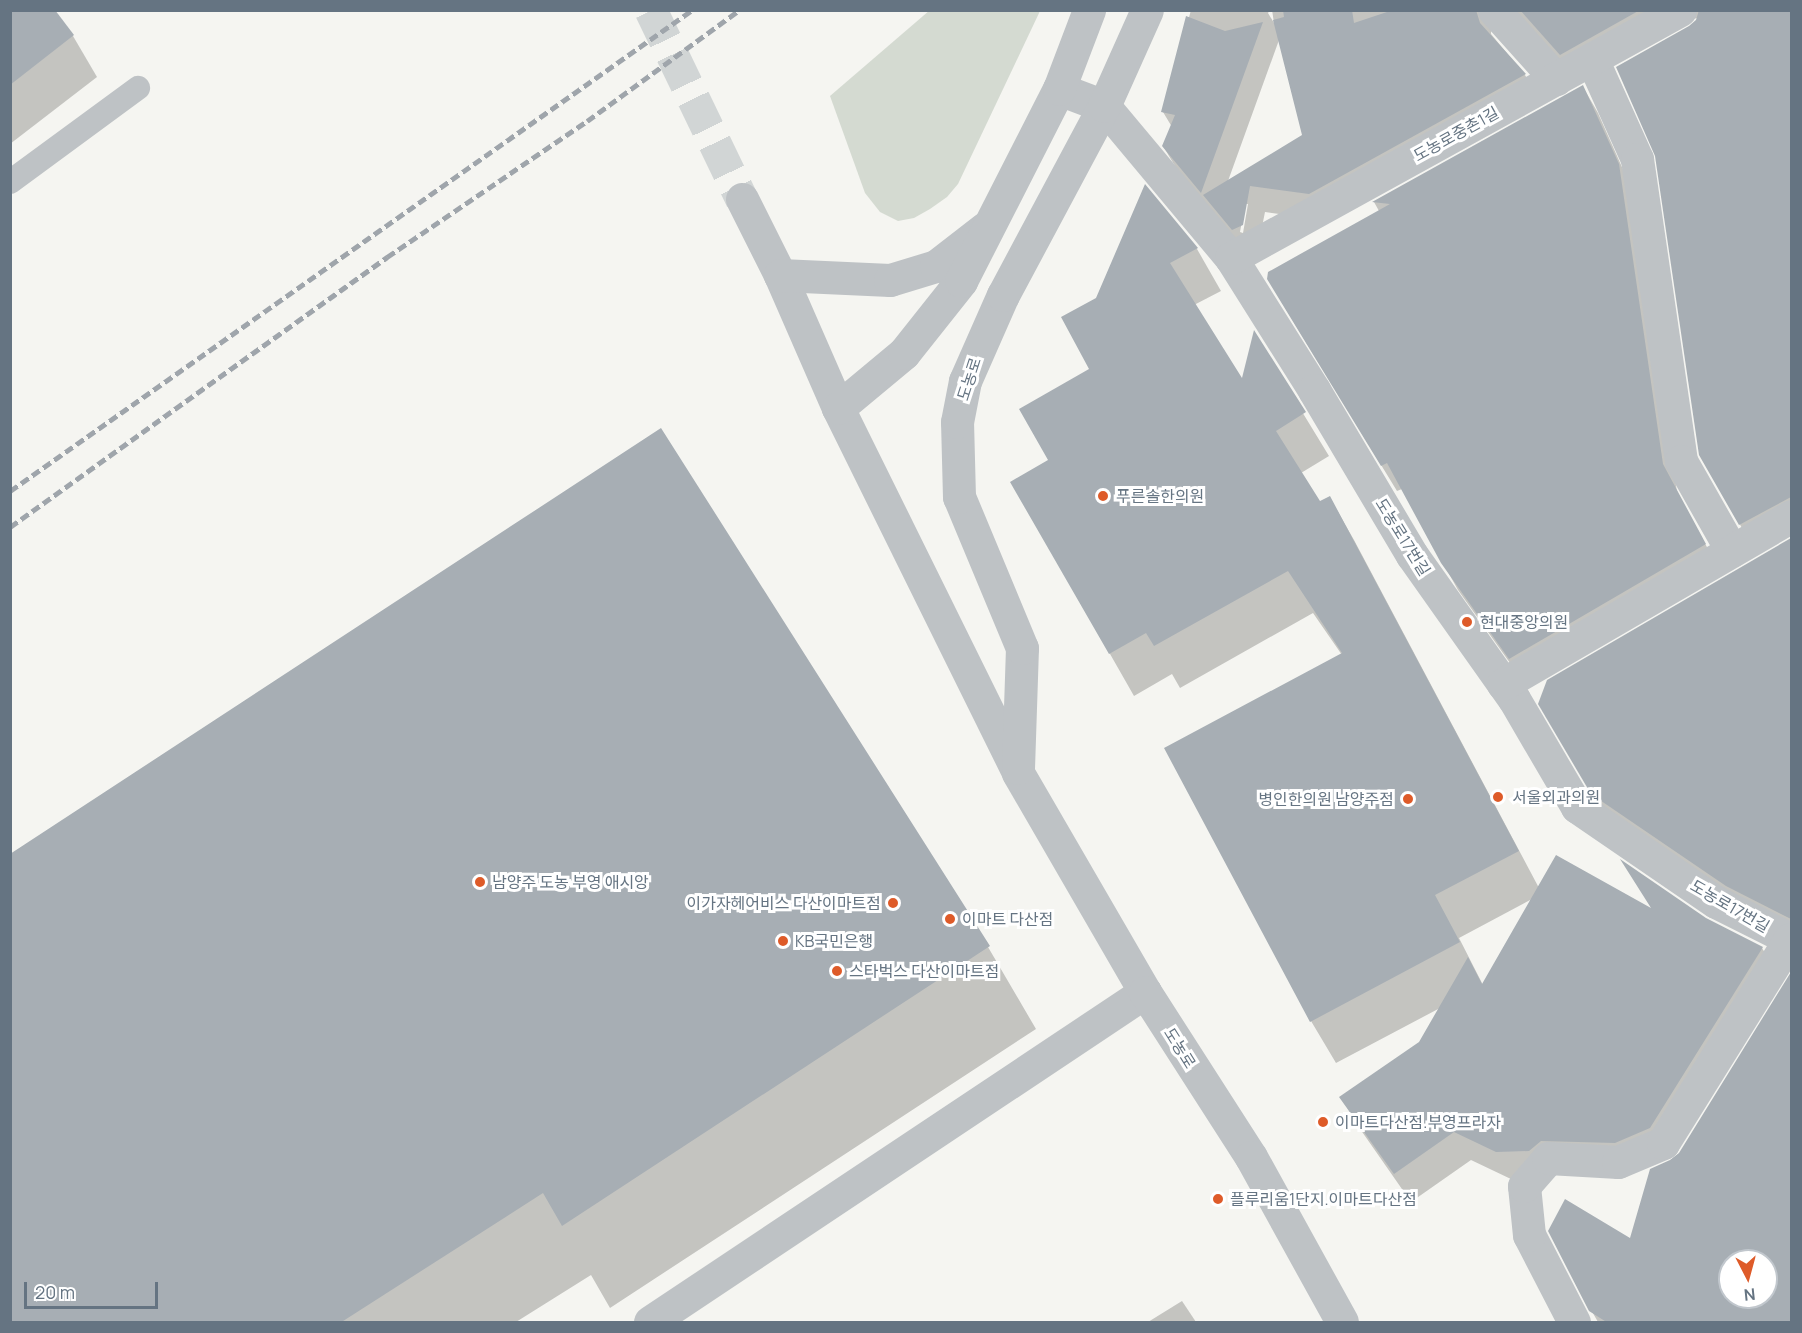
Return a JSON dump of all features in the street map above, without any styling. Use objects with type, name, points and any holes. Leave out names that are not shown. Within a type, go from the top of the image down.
[{"type":"street","points":[[838,408],[904,352],[961,281],[993,222],[1059,88],[1089,10]]},
{"type":"street","name":"도농로","points":[[1018,773],[1022,648],[959,498],[957,422],[965,381],[1003,295],[1104,106],[1147,10]]},
{"type":"street","points":[[1494,10],[1556,79]]},
{"type":"street","name":"도농로중촌1길","points":[[1231,258],[1680,10]]},
{"type":"street","points":[[1592,60],[1637,159],[1681,461],[1732,550]]},
{"type":"street","name":"도농로17번길","points":[[1059,88],[1104,106],[1231,258],[1314,390],[1412,555],[1503,684],[1577,807],[1716,902],[1791,940]]},
{"type":"street","name":"도농로","points":[[742,199],[780,275],[838,408],[1018,773],[1145,992],[1251,1157],[1342,1323]]},
{"type":"street","points":[[780,275],[890,280],[936,266],[993,222]]},
{"type":"street","points":[[1503,684],[1791,516]]},
{"type":"street","points":[[1574,1323],[1529,1235],[1524,1186],[1548,1158],[1618,1162],[1663,1143],[1791,940]]},
{"type":"street","points":[[650,1323],[1145,992]]},
{"type":"lane","points":[[10,182],[138,88]]},
{"type":"shaded area","points":[[930,10],[1040,11],[958,184],[947,197],[930,209],[914,218],[898,221],[880,212],[865,193],[830,96]]},
{"type":"building","points":[[10,10],[55,10],[74,35],[10,85]]},
{"type":"building","points":[[1283,10],[1352,10],[1354,23],[1393,10],[1476,10],[1480,23],[1526,74],[1309,194],[1250,186],[1243,225],[1232,230],[1203,195],[1302,135],[1273,20],[1284,17]]},
{"type":"building","points":[[1520,10],[1640,10],[1560,55]]},
{"type":"building","points":[[1699,10],[1791,10],[1791,497],[1739,525],[1699,455],[1655,156],[1616,67],[1689,26],[1696,20]]},
{"type":"building","points":[[1186,16],[1225,31],[1263,22],[1201,193],[1162,146],[1175,115],[1161,112]]},
{"type":"building","points":[[1583,85],[1619,164],[1663,464],[1706,544],[1509,659],[1441,563],[1387,463],[1381,466],[1267,279],[1268,272],[1390,204],[1372,202]]},
{"type":"building","points":[[1145,184],[1198,248],[1170,263],[1242,378],[1254,330],[1306,412],[1276,431],[1320,501],[1330,496],[1519,851],[1435,895],[1460,942],[1310,1022],[1164,748],[1342,653],[1288,571],[1154,646],[1146,633],[1109,654],[1010,482],[1048,460],[1019,409],[1089,369],[1061,317],[1096,298]]},
{"type":"building","name":"남양주 도농 부영 애시앙","points":[[661,428],[990,946],[562,1226],[543,1193],[340,1323],[10,1323],[10,854]]},
{"type":"building","points":[[1791,538],[1791,919],[1726,886],[1591,794],[1538,704],[1547,680]]},
{"type":"building","points":[[1556,855],[1651,908],[1620,859],[1706,918],[1763,947],[1650,1128],[1615,1143],[1541,1141],[1529,1151],[1496,1152],[1454,1132],[1394,1174],[1339,1097],[1419,1042],[1468,957],[1482,984]]},
{"type":"building","points":[[1791,972],[1791,1323],[1608,1323],[1589,1311],[1548,1231],[1565,1199],[1630,1238],[1650,1169],[1679,1153]]},
{"type":"tunnel","points":[[651,10],[742,199]]},
{"type":"railway","points":[[10,491],[692,10]]},
{"type":"railway","points":[[10,527],[387,257],[587,121],[739,10]]},
{"type":"place","name":"푸른솔한의원","points":[[1103,496]]},
{"type":"place","name":"현대중앙의원","points":[[1467,622]]},
{"type":"place","name":"서울외과의원","points":[[1498,797]]},
{"type":"place","name":"병인한의원 남양주점","points":[[1408,799]]},
{"type":"place","name":"남양주 도농 부영 애시앙","points":[[480,882]]},
{"type":"place","name":"이가자헤어비스 다산이마트점","points":[[893,903]]},
{"type":"place","name":"이마트 다산점","points":[[950,919]]},
{"type":"place","name":"KB국민은행","points":[[783,941]]},
{"type":"place","name":"스타벅스 다산이마트점","points":[[837,971]]},
{"type":"place","name":"이마트다산점.부영프라자","points":[[1323,1122]]},
{"type":"place","name":"플루리움1단지.이마트다산점","points":[[1218,1199]]}]
